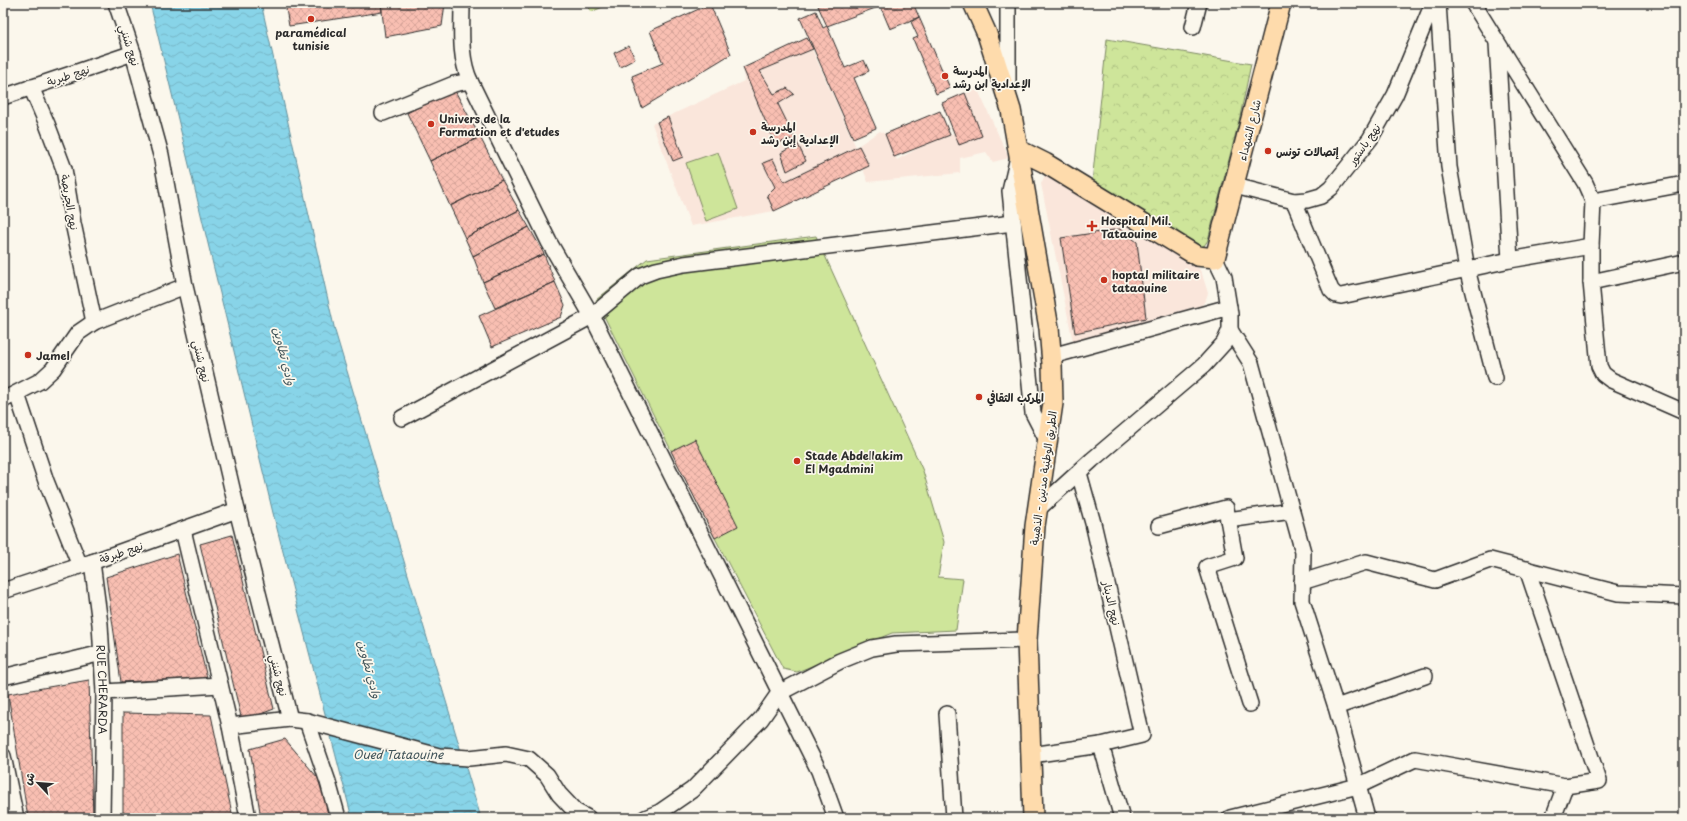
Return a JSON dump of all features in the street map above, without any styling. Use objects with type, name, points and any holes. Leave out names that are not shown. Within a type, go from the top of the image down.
[{"type":"main road","name":"الطريق الوطنية مدنين - الذهيبة","points":[[973,3],[986,34],[1008,97],[1019,150],[1049,328],[1052,356],[1053,404],[1038,510],[1027,640],[1033,818]]},
{"type":"main road","name":"شارع الشهداء","points":[[1216,258],[1281,3]]},
{"type":"main road","points":[[1019,150],[1045,163],[1197,256],[1216,258]]},
{"type":"street","name":"نهج شنني","points":[[116,3],[133,53],[161,155],[185,286],[237,510],[290,718]]},
{"type":"street","points":[[462,3],[464,69],[549,242],[592,316],[819,771],[836,818]]},
{"type":"street","points":[[1008,3],[1008,97]]},
{"type":"street","points":[[1193,27],[1199,3]]},
{"type":"street","name":"نهج باستور","points":[[1234,186],[1294,201],[1307,200],[1321,196],[1331,188],[1370,139],[1395,95],[1433,3]]},
{"type":"street","points":[[1438,3],[1449,167],[1467,269],[1495,378]]},
{"type":"street","points":[[1473,3],[1586,183],[1593,201],[1591,282],[1597,355],[1599,366],[1603,374],[1610,380],[1683,409]]},
{"type":"street","points":[[1497,41],[1510,260]]},
{"type":"street","name":"نهج طبربة","points":[[3,98],[31,87],[133,53]]},
{"type":"street","points":[[383,113],[454,84],[470,81]]},
{"type":"street","name":"نهج الجريصة","points":[[31,87],[64,169],[73,223],[94,322]]},
{"type":"street","points":[[1019,150],[1010,191],[1013,223],[1033,413],[1048,442]]},
{"type":"street","points":[[1593,201],[1684,184]]},
{"type":"street","points":[[1294,201],[1332,290],[1336,294],[1348,296],[1510,260],[1591,246]]},
{"type":"street","points":[[402,418],[592,316],[640,276],[670,267],[806,248],[1013,223]]},
{"type":"street","points":[[1038,510],[1204,365],[1224,343],[1230,330],[1229,307],[1224,276],[1216,258]]},
{"type":"street","points":[[1591,282],[1684,262]]},
{"type":"street","points":[[3,400],[40,381],[53,370],[78,333],[94,322],[185,286]]},
{"type":"street","points":[[1052,356],[1229,307]]},
{"type":"street","points":[[1230,330],[1251,363],[1303,552],[1302,600],[1336,708],[1367,818]]},
{"type":"street","name":"RUE CHERARDA","points":[[17,394],[46,481],[86,564],[100,624],[104,692],[102,818]]},
{"type":"street","name":"نهج الدينار","points":[[1079,473],[1093,523],[1142,735],[1101,745]]},
{"type":"street","points":[[1160,526],[1226,508],[1235,558],[1207,567],[1250,704]]},
{"type":"street","name":"نهج طبرقة","points":[[3,591],[86,564],[237,510]]},
{"type":"street","points":[[1228,520],[1292,511]]},
{"type":"street","points":[[184,530],[230,726],[248,818]]},
{"type":"street","points":[[1302,582],[1366,562],[1435,580],[1490,560],[1618,592],[1684,596]]},
{"type":"street","points":[[1230,818],[1358,786],[1415,759],[1565,786],[1598,781],[1528,569]]},
{"type":"street","points":[[645,818],[660,812],[692,790],[761,719],[779,693],[840,661],[872,648],[896,644],[1027,640]]},
{"type":"street","points":[[3,677],[102,654]]},
{"type":"street","points":[[1336,708],[1425,676]]},
{"type":"street","points":[[104,692],[220,685]]},
{"type":"street","points":[[947,714],[954,818]]},
{"type":"street","points":[[230,726],[290,718],[307,721],[439,756],[469,758],[506,754],[529,759],[546,775],[559,794],[575,811],[588,818]]},
{"type":"street","points":[[307,721],[328,782],[338,818]]},
{"type":"street","points":[[1031,755],[1101,745],[1122,818]]},
{"type":"street","points":[[3,756],[16,818]]},
{"type":"street","points":[[1553,818],[1565,786]]},
{"type":"shaded area","name":"المدرسة الإعدادية إبن رشد","points":[[807,38],[856,147],[880,131],[885,134],[897,160],[920,147],[954,133],[942,103],[960,94],[978,90],[1009,158],[993,162],[986,152],[960,158],[960,173],[868,182],[863,169],[774,211],[691,226],[652,124],[744,81],[743,68]]},
{"type":"shaded area","name":"Hospital Mil. Tataouine","points":[[1047,175],[1055,175],[1198,267],[1202,274],[1208,293],[1202,305],[1073,342],[1041,184],[1044,177]]},
{"type":"green space","points":[[587,3],[612,3],[591,12]]},
{"type":"green space","points":[[1107,39],[1251,64],[1239,121],[1208,240],[1204,246],[1200,247],[1092,183]]},
{"type":"green space","points":[[718,152],[738,209],[706,221],[686,163]]},
{"type":"green space","name":"Stade Abdelاakim El Mgadmini","points":[[816,236],[923,471],[944,542],[938,577],[963,579],[956,630],[892,633],[797,672],[783,669],[715,538],[596,300],[647,259]]},
{"type":"water","name":"Oued Tataouine","points":[[150,3],[261,3],[335,331],[481,818],[352,818],[273,513]]},
{"type":"building","name":"paramédical tunisie","points":[[285,3],[381,3],[382,12],[289,26]]},
{"type":"building","points":[[381,3],[445,3],[442,26],[385,37]]},
{"type":"building","points":[[825,3],[876,3],[878,7],[827,26],[818,6]]},
{"type":"building","points":[[879,3],[913,3],[919,17],[890,29]]},
{"type":"building","points":[[710,4],[731,54],[642,108],[632,76],[663,63],[650,31]]},
{"type":"building","points":[[816,11],[823,28],[827,26],[845,68],[864,60],[869,71],[854,78],[876,128],[853,138],[800,18]]},
{"type":"building","points":[[919,17],[950,88],[936,94],[913,39],[918,37],[911,22]]},
{"type":"building","points":[[807,38],[813,49],[760,71],[774,94],[787,88],[794,94],[778,104],[806,161],[787,171],[781,153],[793,146],[791,139],[775,144],[743,68]]},
{"type":"building","points":[[629,46],[635,59],[620,67],[614,53]]},
{"type":"building","points":[[454,89],[480,137],[430,161],[407,113]]},
{"type":"building","points":[[965,93],[982,136],[959,145],[942,103]]},
{"type":"building","points":[[940,111],[950,135],[894,157],[885,134]]},
{"type":"building","points":[[668,117],[683,157],[673,161],[657,122]]},
{"type":"building","points":[[480,137],[502,180],[450,206],[430,161]]},
{"type":"building","points":[[859,146],[869,166],[774,211],[767,195],[775,187],[763,163],[773,159],[784,182]]},
{"type":"building","points":[[502,180],[519,210],[465,238],[450,206]]},
{"type":"building","points":[[519,210],[529,227],[473,256],[465,238]]},
{"type":"building","points":[[529,227],[544,254],[483,282],[473,256]]},
{"type":"building","name":"hoptal militaire tataouine","points":[[1120,229],[1137,242],[1146,318],[1075,333],[1061,238]]},
{"type":"building","points":[[544,254],[555,282],[495,308],[483,282]]},
{"type":"building","points":[[555,282],[565,305],[561,317],[492,347],[479,316]]},
{"type":"building","points":[[695,439],[738,526],[715,538],[671,451]]},
{"type":"building","points":[[232,535],[274,709],[242,721],[200,544]]},
{"type":"building","points":[[177,554],[207,678],[121,682],[106,577]]},
{"type":"building","points":[[89,680],[93,818],[28,818],[8,694]]},
{"type":"building","points":[[123,713],[211,715],[233,818],[123,818]]},
{"type":"building","points":[[285,739],[323,784],[330,818],[261,818],[250,749]]},
{"type":"place","name":"paramédical tunisie","points":[[311,19]]},
{"type":"place","name":"المدرسة الإعدادية ابن رشد","points":[[945,76]]},
{"type":"place","name":"Univers de la Formation et d'etudes","points":[[431,124]]},
{"type":"place","name":"المدرسة الإعدادية إبن رشد","points":[[753,132]]},
{"type":"place","name":"إتصالات تونس","points":[[1268,151]]},
{"type":"place","name":"Hospital Mil. Tataouine","points":[[1092,226]]},
{"type":"place","name":"hoptal militaire tataouine","points":[[1104,280]]},
{"type":"place","name":"Jamel","points":[[28,355]]},
{"type":"place","name":"المركب الثقافي","points":[[979,397]]},
{"type":"place","name":"Stade Abdelاakim El Mgadmini","points":[[797,461]]},
{"type":"water label","name":"وادي تطاوين","points":[[285,356]]},
{"type":"water label","name":"وادي تطاوين","points":[[370,669]]}]
